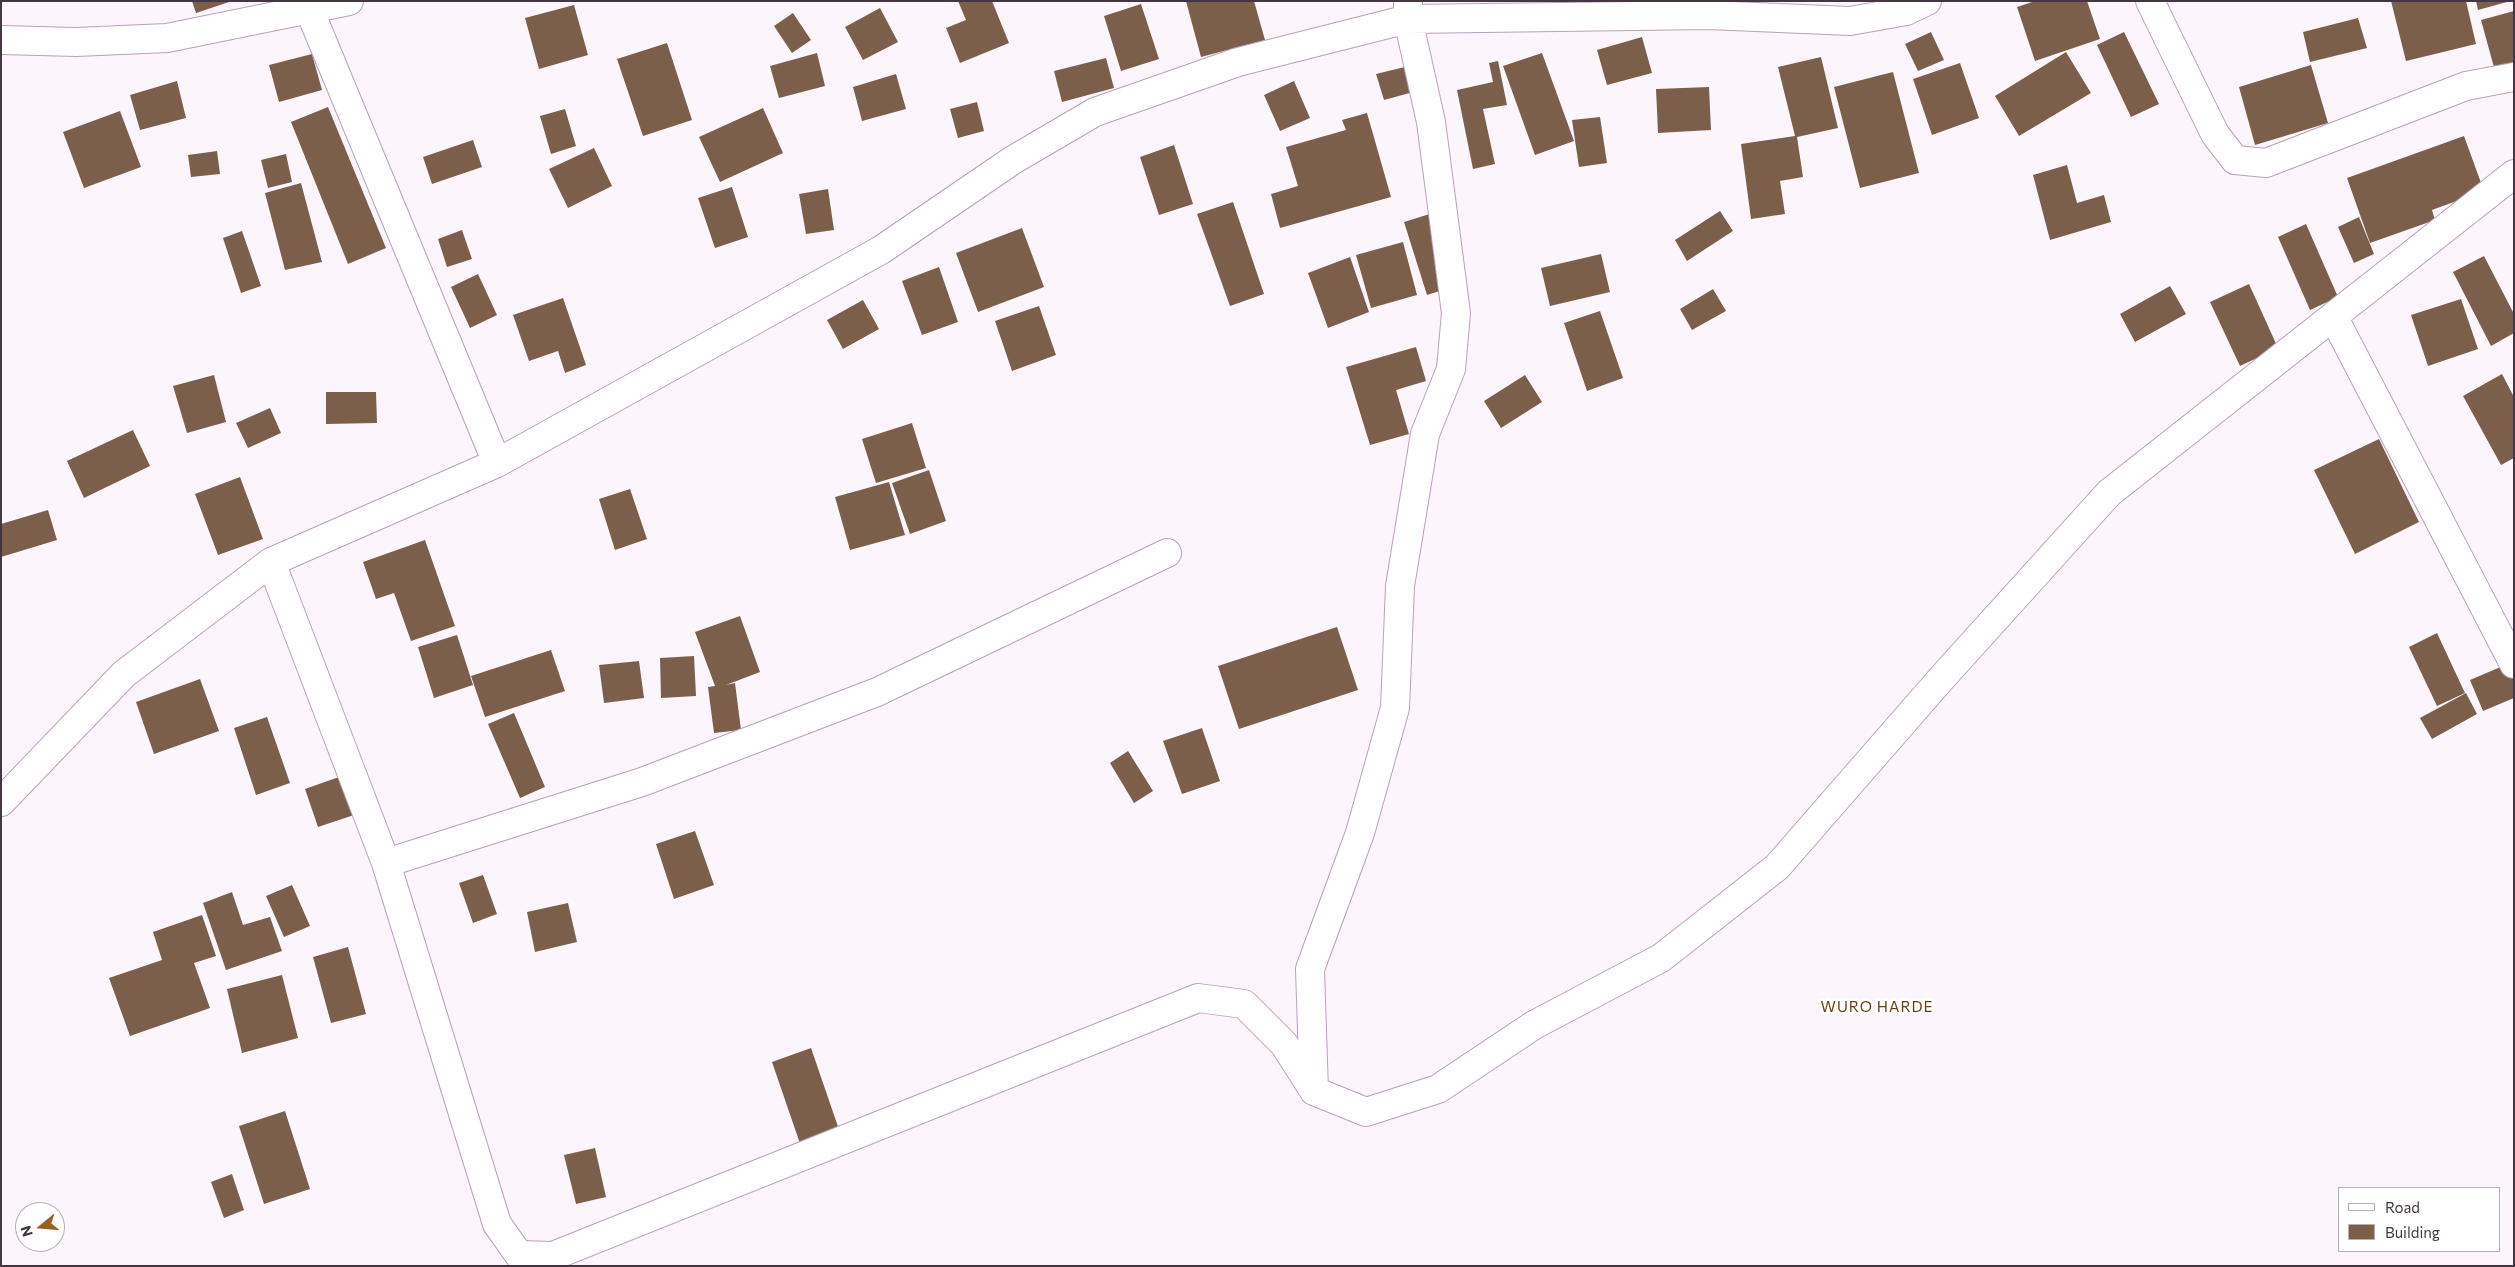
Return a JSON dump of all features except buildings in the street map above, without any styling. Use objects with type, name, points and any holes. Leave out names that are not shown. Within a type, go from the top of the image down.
[{"type":"street","points":[[1,40],[76,42],[167,38],[349,1]]},
{"type":"street","points":[[1,802],[124,674],[271,562],[497,462],[881,250],[1013,160],[1095,112],[1238,62],[1408,10],[1710,15],[1850,21],[1906,12],[1927,1]]},
{"type":"street","points":[[2150,1],[2215,134],[2235,160],[2266,163],[2466,86],[2514,76]]},
{"type":"street","points":[[310,9],[497,462]]},
{"type":"street","points":[[1314,1091],[1310,968],[1360,833],[1395,708],[1400,586],[1425,434],[1451,369],[1456,313],[1431,122],[1408,10]]},
{"type":"street","points":[[271,562],[386,864],[498,1224],[519,1255],[553,1256],[1198,998],[1244,1004],[1284,1044],[1314,1091],[1366,1112],[1438,1089],[1534,1025],[1661,958],[1777,867],[1940,680],[2109,493],[2334,318],[2514,174]]},
{"type":"street","points":[[2334,318],[2514,664]]},
{"type":"street","points":[[386,864],[642,782],[877,692],[1167,553]]},
{"type":"district","name":"WURO HARDE","points":[[1877,1007]]}]
